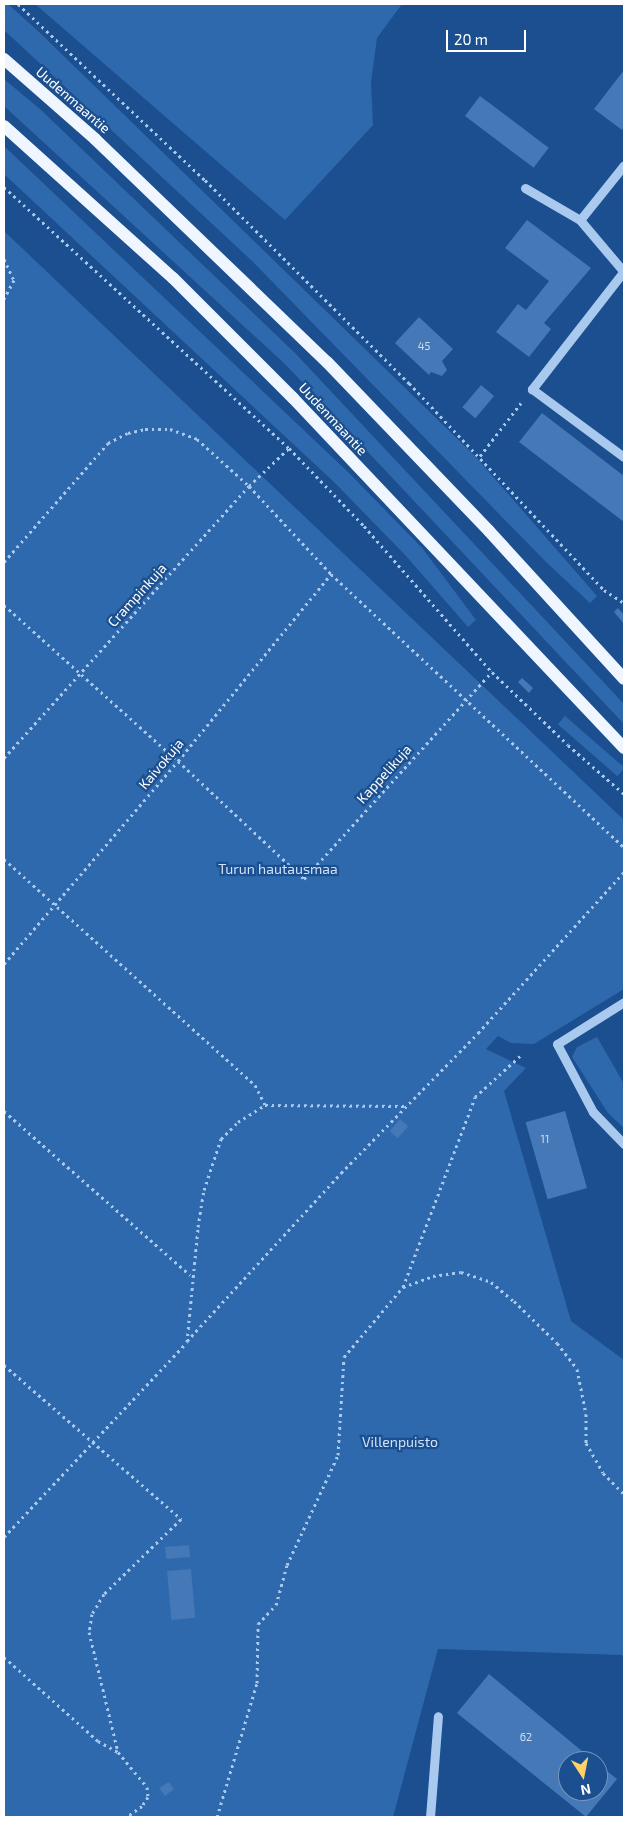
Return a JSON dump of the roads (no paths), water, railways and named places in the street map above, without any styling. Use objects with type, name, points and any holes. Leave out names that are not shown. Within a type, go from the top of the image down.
[{"type":"main road","name":"Uudenmaantie","points":[[4,59],[102,146],[327,362],[489,530],[624,679]]},
{"type":"main road","name":"Uudenmaantie","points":[[4,126],[173,278],[286,391],[624,748]]},
{"type":"street","points":[[580,220],[624,165]]},
{"type":"street","points":[[525,188],[580,220],[624,271],[532,389],[624,457]]},
{"type":"street","points":[[624,1002],[557,1044],[593,1112],[624,1144]]},
{"type":"street","points":[[430,1817],[438,1716]]},
{"type":"park label","name":"Turun hautausmaa","points":[[278,869]]},
{"type":"park label","name":"Villenpuisto","points":[[400,1442]]}]
